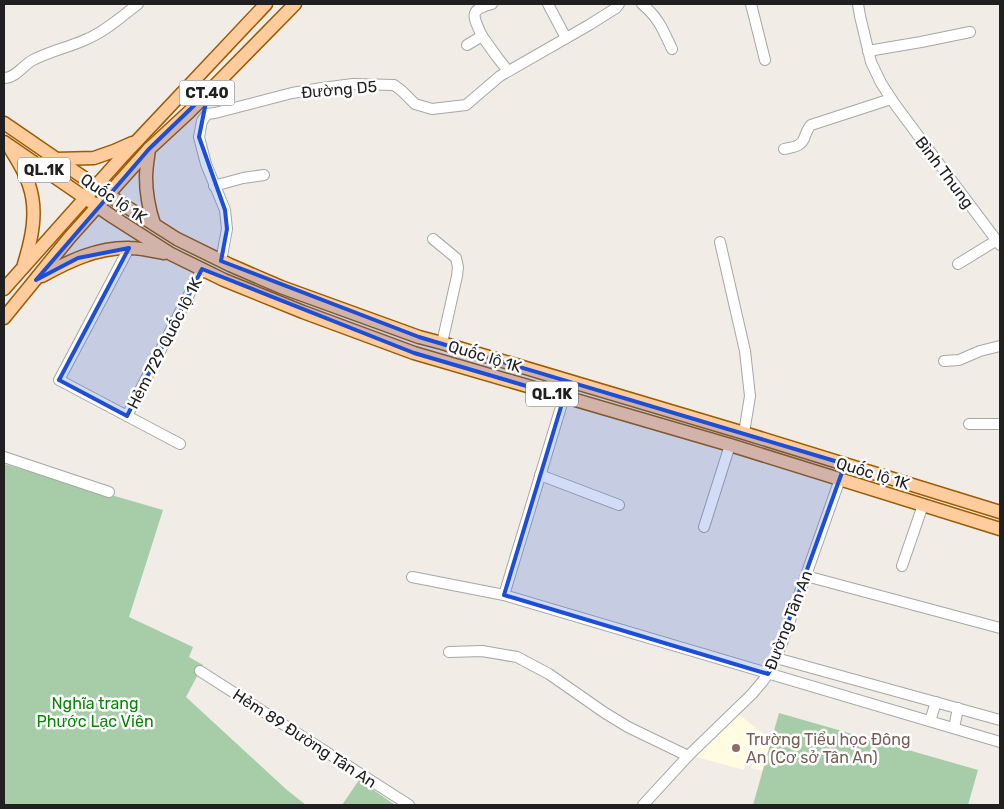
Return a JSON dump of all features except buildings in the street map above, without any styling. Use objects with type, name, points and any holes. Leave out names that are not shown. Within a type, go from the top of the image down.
[{"type":"main road","name":"CT.40","points":[[96,186],[266,4]]},
{"type":"main road","name":"CT.40","points":[[108,194],[149,149],[295,4]]},
{"type":"main road","name":"Quốc lộ 1K","points":[[4,123],[177,239],[221,261],[281,287],[419,338],[442,343],[744,433],[1000,512]]},
{"type":"main road","points":[[56,159],[94,158],[139,140]]},
{"type":"main road","points":[[6,144],[30,186],[34,206],[33,226],[24,266]]},
{"type":"main road","name":"Quốc lộ 1K","points":[[6,144],[171,254],[271,300],[414,353],[840,479],[1000,529]]},
{"type":"main road","points":[[149,149],[146,189],[154,224]]},
{"type":"main road","points":[[4,290],[96,186]]},
{"type":"main road","points":[[4,318],[108,194]]},
{"type":"main road","points":[[36,280],[64,264],[94,253],[129,248],[171,254]]},
{"type":"main road","points":[[840,479],[845,464]]},
{"type":"street","points":[[4,78],[16,74],[32,60],[89,38],[104,30],[138,4]]},
{"type":"street","points":[[492,4],[477,9],[475,20],[482,36],[508,71]]},
{"type":"street","points":[[548,4],[566,38]]},
{"type":"street","name":"Đường D5","points":[[207,114],[292,93],[353,84],[394,85],[415,104],[432,108],[466,104],[500,76],[596,21],[619,4]]},
{"type":"street","points":[[642,4],[660,22],[672,49]]},
{"type":"street","points":[[751,4],[765,60]]},
{"type":"street","name":"Bình Thung","points":[[858,4],[871,62],[881,83],[998,242]]},
{"type":"street","points":[[868,51],[970,32]]},
{"type":"street","points":[[467,46],[482,36]]},
{"type":"street","points":[[208,92],[207,114],[202,122],[199,137],[206,164],[225,210],[227,229],[221,261]]},
{"type":"street","points":[[784,149],[801,144],[811,125],[891,99]]},
{"type":"street","points":[[214,186],[243,178],[264,176]]},
{"type":"street","points":[[432,239],[456,258],[458,267],[458,276],[442,343]]},
{"type":"street","points":[[720,242],[745,351],[750,396],[744,433]]},
{"type":"street","points":[[958,264],[998,242]]},
{"type":"street","points":[[129,248],[59,380],[180,444]]},
{"type":"street","name":"Hẻm 729 Quốc lộ 1K","points":[[127,416],[202,269]]},
{"type":"street","points":[[944,361],[960,360],[980,351],[1000,346]]},
{"type":"street","points":[[504,595],[564,397]]},
{"type":"street","points":[[969,424],[1000,424]]},
{"type":"street","points":[[704,527],[730,446]]},
{"type":"street","points":[[4,457],[108,492]]},
{"type":"street","points":[[540,475],[619,505]]},
{"type":"street","name":"Đường Tân An","points":[[644,805],[688,756],[764,681],[776,658],[840,479]]},
{"type":"street","points":[[902,566],[923,506]]},
{"type":"street","points":[[412,576],[504,595],[1000,742]]},
{"type":"street","points":[[806,576],[1000,628]]},
{"type":"street","points":[[449,652],[482,651],[517,657],[549,674],[622,724],[688,756]]},
{"type":"street","points":[[776,658],[1000,720]]},
{"type":"street","name":"Hẻm 89 Đường Tân An","points":[[200,671],[409,805]]},
{"type":"street","points":[[930,721],[936,702]]},
{"type":"street","points":[[954,728],[958,708]]},
{"type":"highlighted area","points":[[208,92],[199,137],[225,210],[227,229],[221,261],[419,337],[845,464],[772,667],[768,674],[504,595],[564,397],[414,353],[202,269],[127,416],[59,380],[129,248],[78,258],[36,280],[149,149]]},
{"type":"shaded area","name":"Trường Tiểu học Đông An (Cơ sở Tân An)","points":[[738,714],[772,740],[763,771],[751,768],[752,764],[746,762],[744,770],[693,756]]},
{"type":"green space","name":"Nghĩa trang Phước Lạc Viên","points":[[4,464],[163,510],[129,617],[193,647],[189,657],[203,665],[186,697],[287,790],[306,805],[4,805]]},
{"type":"green space","points":[[779,713],[978,770],[968,805],[753,805]]},
{"type":"green space","points":[[359,780],[395,805],[342,805]]},
{"type":"place","name":"Trường Tiểu học Đông An (Cơ sở Tân An)","points":[[736,748]]}]
